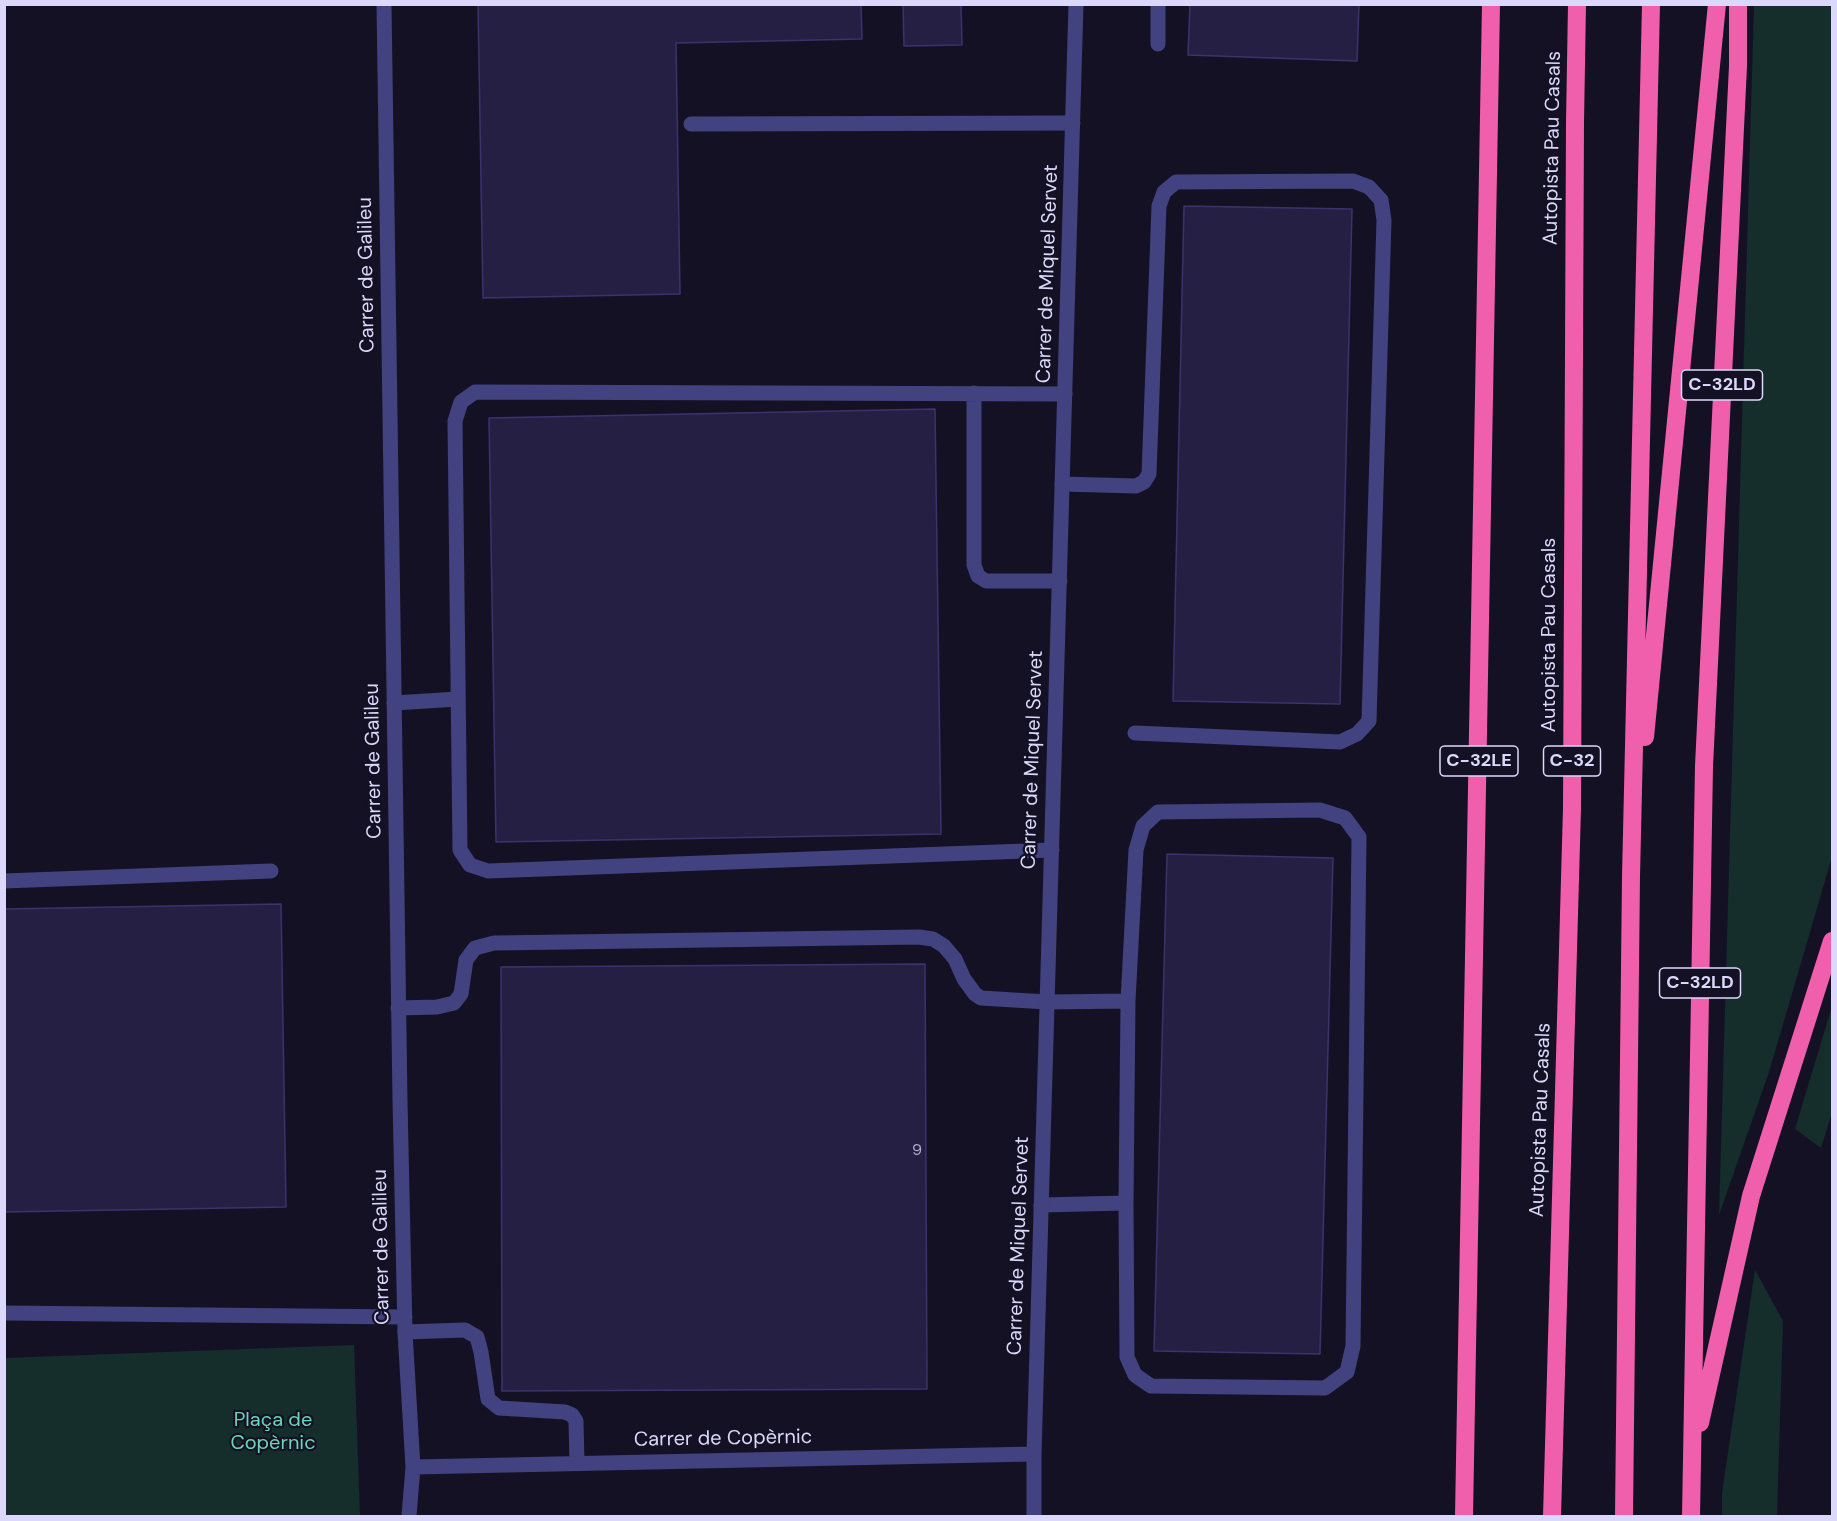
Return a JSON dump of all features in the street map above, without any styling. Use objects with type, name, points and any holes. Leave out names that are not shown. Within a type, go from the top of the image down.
[{"type":"highway","name":"C-32LE","points":[[1464,1516],[1491,4]]},
{"type":"highway","name":"Autopista Pau Casals","points":[[1552,1516],[1572,808],[1577,4]]},
{"type":"highway","points":[[1624,1516],[1631,876],[1651,4]]},
{"type":"highway","points":[[1631,876],[1717,4]]},
{"type":"highway","name":"C-32LD","points":[[1691,1516],[1704,766],[1738,66],[1738,4]]},
{"type":"highway","points":[[1692,1463],[1751,1196],[1833,941]]},
{"type":"street","name":"Carrer de Galileu","points":[[384,4],[398,1008],[405,1325],[413,1467],[409,1516]]},
{"type":"street","name":"Carrer de Miquel Servet","points":[[1034,1516],[1041,1205],[1077,4]]},
{"type":"street","points":[[1158,4],[1158,44]]},
{"type":"street","points":[[691,124],[1073,123]]},
{"type":"street","points":[[1062,484],[1136,486],[1144,482],[1149,474],[1159,206],[1164,192],[1176,182],[1353,182],[1369,186],[1381,200],[1384,220],[1369,721],[1357,734],[1340,742],[1135,733]]},
{"type":"street","points":[[1052,850],[488,872],[470,865],[460,850],[455,421],[461,402],[475,392],[1065,394]]},
{"type":"street","points":[[974,393],[974,565],[978,576],[986,581],[1060,582]]},
{"type":"street","points":[[394,703],[458,699]]},
{"type":"street","points":[[1320,810],[1345,818],[1359,837],[1353,1346],[1347,1372],[1325,1388],[1151,1386],[1135,1375],[1127,1357],[1128,1001],[1136,850],[1143,826],[1158,812],[1320,810]]},
{"type":"street","points":[[4,881],[271,871]]},
{"type":"street","points":[[398,1008],[436,1007],[454,1003],[461,994],[466,960],[475,948],[494,943],[919,937],[933,939],[944,946],[955,959],[964,979],[981,998],[1047,1002],[1128,1001]]},
{"type":"street","points":[[1041,1205],[1126,1203]]},
{"type":"street","points":[[4,1312],[405,1325],[465,1330],[477,1337],[488,1399],[499,1408],[565,1412],[572,1415],[576,1421],[577,1463]]},
{"type":"street","name":"Carrer de Copèrnic","points":[[413,1467],[1034,1454]]},
{"type":"green space","points":[[1754,5],[1832,5],[1832,857],[1769,1072],[1719,1215]]},
{"type":"green space","points":[[1832,1006],[1832,1113],[1821,1148],[1795,1129]]},
{"type":"green space","points":[[1755,1270],[1783,1321],[1777,1516],[1722,1516],[1722,1493]]},
{"type":"green space","name":"Plaça de Copèrnic","points":[[354,1345],[360,1516],[5,1516],[5,1358]]},
{"type":"building","points":[[478,4],[861,4],[862,39],[676,43],[680,294],[483,298]]},
{"type":"building","points":[[903,4],[961,4],[962,45],[904,46]]},
{"type":"building","points":[[1190,4],[1359,4],[1357,61],[1188,55]]},
{"type":"building","points":[[1184,206],[1352,209],[1340,704],[1173,701]]},
{"type":"building","points":[[935,409],[941,834],[496,842],[489,418]]},
{"type":"building","points":[[1167,854],[1333,858],[1320,1354],[1154,1351]]},
{"type":"building","points":[[281,904],[286,1207],[4,1212],[4,909]]},
{"type":"building","points":[[925,964],[927,1389],[502,1391],[501,967]]}]
